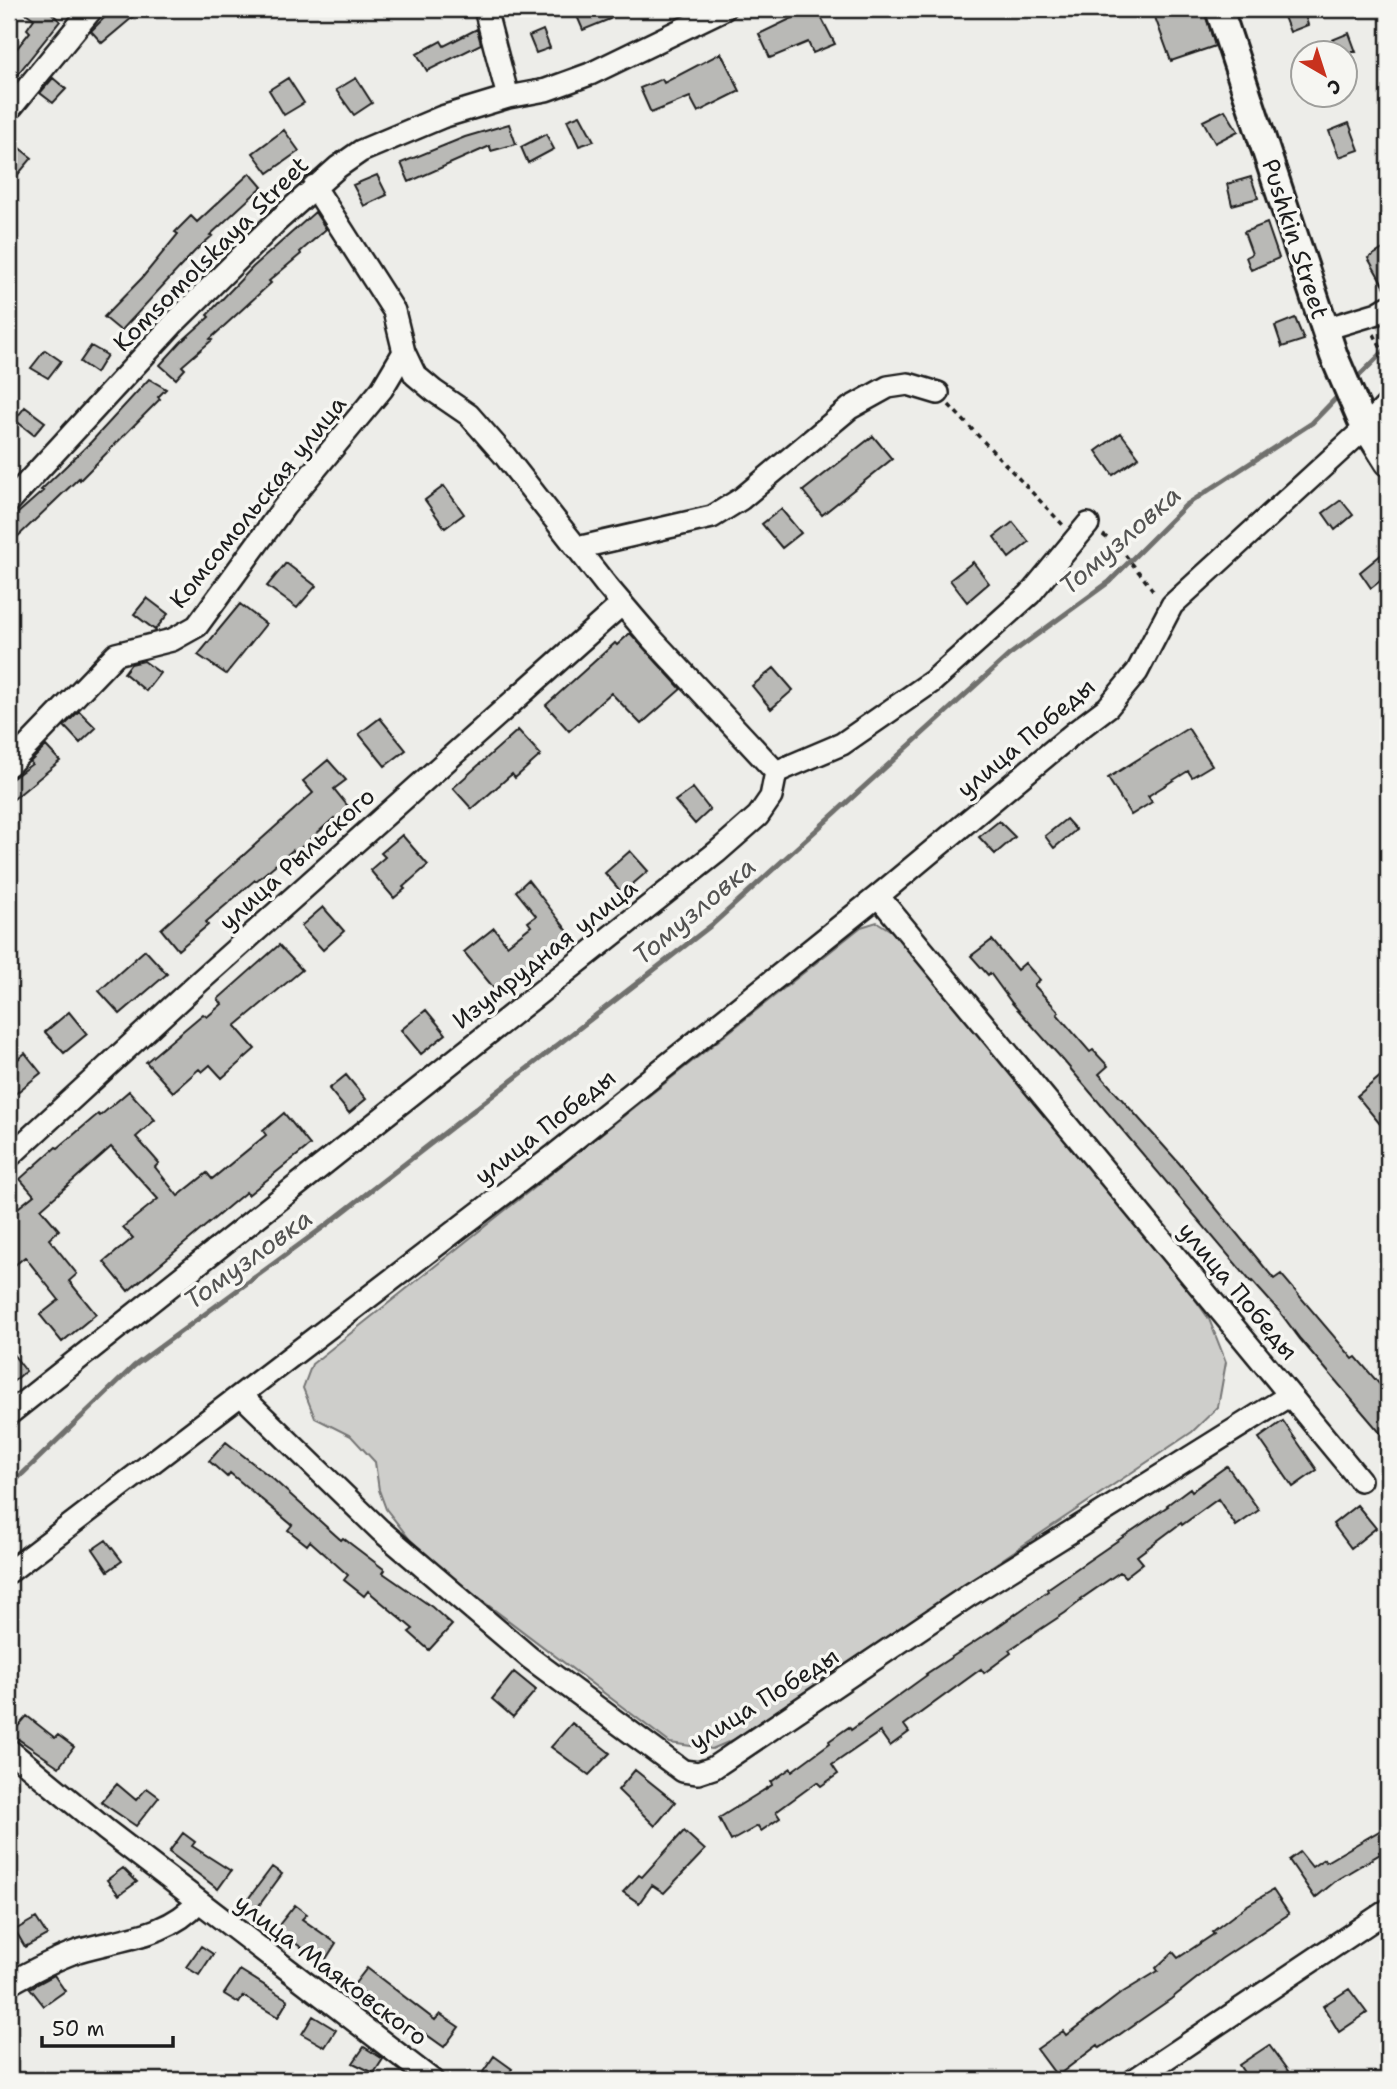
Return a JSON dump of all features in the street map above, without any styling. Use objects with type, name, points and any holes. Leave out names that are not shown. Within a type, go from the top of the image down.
[{"type":"main road","name":"Pushkin Street","points":[[1219,9],[1334,356],[1364,423],[1388,462]]},
{"type":"street","points":[[9,110],[92,9]]},
{"type":"street","points":[[485,9],[508,97]]},
{"type":"street","name":"Komsomolskaya Street","points":[[9,502],[175,322],[314,186],[361,151],[442,117],[508,97],[546,90],[590,74],[724,9]]},
{"type":"street","points":[[314,186],[394,311],[404,352],[415,375],[469,415],[622,604],[776,772],[842,744],[933,681],[1030,594],[1082,531]]},
{"type":"street","points":[[1325,329],[1378,313],[1388,307]]},
{"type":"street","name":"Комсомольская улица","points":[[9,765],[116,654],[172,640],[197,626],[284,507],[382,389],[404,352]]},
{"type":"street","points":[[577,548],[712,517],[741,499],[850,408],[888,387],[908,384],[938,393]]},
{"type":"street","name":"улица Победы","points":[[9,1572],[556,1154],[878,896],[1108,707],[1137,672],[1172,605],[1364,423],[1388,404]]},
{"type":"street","name":"улица Рыльского","points":[[9,1157],[200,981],[622,604]]},
{"type":"street","name":"Изумрудная улица","points":[[9,1414],[717,852],[758,816],[771,797],[776,772]]},
{"type":"street","name":"улица Победы","points":[[878,896],[1360,1480]]},
{"type":"street","name":"улица Победы","points":[[241,1395],[380,1530],[530,1658],[683,1770],[698,1773],[713,1768],[968,1596],[1290,1395]]},
{"type":"street","name":"улица Маяковского","points":[[9,1750],[198,1902],[432,2080]]},
{"type":"street","name":"улица Маяковского","points":[[9,1984],[77,1952],[166,1927],[188,1914],[198,1902]]},
{"type":"street","points":[[1134,2080],[1388,1910]]},
{"type":"path","points":[[1375,337],[1388,363]]},
{"type":"path","points":[[938,393],[1082,531]]},
{"type":"path","points":[[1119,547],[1158,596]]},
{"type":"shaded area","points":[[877,922],[893,932],[1182,1281],[1209,1319],[1226,1362],[1218,1407],[1192,1432],[733,1740],[712,1749],[670,1743],[422,1555],[386,1509],[379,1490],[375,1462],[351,1436],[315,1418],[303,1388],[312,1364],[861,927]]},
{"type":"building","points":[[20,9],[47,9],[60,21],[9,85],[9,58],[30,32],[27,29],[34,19]]},
{"type":"building","points":[[113,9],[125,9],[133,17],[102,43],[91,31]]},
{"type":"building","points":[[574,9],[605,9],[610,19],[583,30]]},
{"type":"building","points":[[811,9],[817,9],[835,44],[813,53],[808,42],[770,58],[759,34]]},
{"type":"building","points":[[1152,9],[1204,9],[1215,46],[1171,61]]},
{"type":"building","points":[[1281,9],[1303,9],[1308,25],[1290,32]]},
{"type":"building","points":[[477,29],[481,44],[427,71],[417,54],[441,41],[444,46]]},
{"type":"building","points":[[543,30],[550,48],[536,53],[529,36]]},
{"type":"building","points":[[1349,33],[1351,38],[1337,38]]},
{"type":"building","points":[[721,53],[740,91],[698,112],[690,97],[651,113],[640,88],[662,79],[664,83]]},
{"type":"building","points":[[53,78],[66,89],[53,103],[40,93]]},
{"type":"building","points":[[288,78],[304,103],[284,115],[269,90]]},
{"type":"building","points":[[356,78],[372,103],[354,115],[336,90]]},
{"type":"building","points":[[1225,110],[1238,131],[1215,143],[1203,121]]},
{"type":"building","points":[[580,115],[594,141],[579,146],[567,120]]},
{"type":"building","points":[[1349,123],[1359,150],[1339,157],[1329,131]]},
{"type":"building","points":[[509,124],[516,144],[491,151],[490,146],[409,182],[401,163],[465,137]]},
{"type":"building","points":[[284,130],[299,151],[268,173],[253,153]]},
{"type":"building","points":[[546,134],[554,149],[528,163],[521,147]]},
{"type":"building","points":[[9,140],[32,158],[9,185]]},
{"type":"building","points":[[250,173],[262,187],[210,235],[212,236],[121,331],[104,317],[142,278],[178,234],[175,232],[191,216],[197,222]]},
{"type":"building","points":[[377,175],[387,195],[364,206],[353,185]]},
{"type":"building","points":[[1251,177],[1258,198],[1232,205],[1227,184]]},
{"type":"building","points":[[315,212],[326,229],[182,366],[185,369],[176,379],[160,365],[209,317],[207,315],[253,267]]},
{"type":"building","points":[[1267,223],[1279,258],[1251,270],[1246,257],[1252,254],[1244,232]]},
{"type":"building","points":[[1388,246],[1388,293],[1368,258]]},
{"type":"building","points":[[1295,318],[1304,340],[1282,347],[1275,326]]},
{"type":"building","points":[[91,346],[107,355],[96,373],[80,362]]},
{"type":"building","points":[[45,350],[61,361],[48,378],[31,368]]},
{"type":"building","points":[[149,379],[166,389],[158,397],[160,399],[80,480],[79,478],[9,545],[9,521],[43,491],[41,490],[91,442]]},
{"type":"building","points":[[25,407],[45,422],[34,435],[15,420]]},
{"type":"building","points":[[1121,433],[1139,457],[1113,475],[1096,451]]},
{"type":"building","points":[[873,436],[892,459],[822,515],[803,491]]},
{"type":"building","points":[[444,486],[464,514],[445,528],[425,500]]},
{"type":"building","points":[[1341,500],[1353,515],[1335,530],[1323,513]]},
{"type":"building","points":[[781,509],[801,533],[782,548],[762,524]]},
{"type":"building","points":[[1013,522],[1029,542],[1009,558],[994,537]]},
{"type":"building","points":[[1388,549],[1388,575],[1371,588],[1360,572]]},
{"type":"building","points":[[973,562],[989,583],[967,602],[950,580]]},
{"type":"building","points":[[286,563],[316,586],[297,608],[267,586]]},
{"type":"building","points":[[147,598],[168,614],[155,630],[134,614]]},
{"type":"building","points":[[240,604],[266,624],[226,674],[198,655]]},
{"type":"building","points":[[630,633],[681,689],[641,724],[611,693],[569,731],[546,705],[615,643],[617,645]]},
{"type":"building","points":[[144,661],[160,673],[146,691],[124,673],[131,664]]},
{"type":"building","points":[[774,668],[793,690],[771,709],[752,686]]},
{"type":"building","points":[[79,711],[96,728],[80,743],[64,726]]},
{"type":"building","points":[[380,718],[406,750],[385,766],[359,734]]},
{"type":"building","points":[[1188,728],[1212,765],[1192,777],[1188,771],[1148,796],[1152,802],[1131,815],[1108,778]]},
{"type":"building","points":[[518,730],[541,755],[515,778],[512,774],[472,809],[453,788]]},
{"type":"building","points":[[46,746],[60,761],[9,803],[9,781],[32,764],[30,762]]},
{"type":"building","points":[[328,760],[346,780],[334,789],[351,810],[337,822],[334,818],[295,853],[293,850],[255,880],[178,950],[161,929],[313,793],[303,781]]},
{"type":"building","points":[[693,788],[710,810],[695,824],[675,801]]},
{"type":"building","points":[[1066,819],[1076,830],[1054,848],[1045,836]]},
{"type":"building","points":[[999,821],[1015,837],[995,854],[979,837]]},
{"type":"building","points":[[402,835],[428,865],[394,898],[370,870],[385,857],[381,853]]},
{"type":"building","points":[[630,851],[648,871],[622,893],[605,873]]},
{"type":"building","points":[[528,880],[570,934],[550,950],[549,948],[497,992],[464,952],[494,928],[507,945],[531,926],[528,922],[536,916],[516,891]]},
{"type":"building","points":[[323,907],[344,931],[323,950],[301,926]]},
{"type":"building","points":[[992,940],[1017,970],[1025,963],[1040,980],[1034,985],[1090,1052],[1093,1050],[1108,1066],[1099,1074],[1179,1163],[1274,1279],[1281,1274],[1353,1359],[1356,1357],[1388,1394],[1388,1442],[1279,1311],[1251,1282],[1012,1003],[990,973],[988,975],[971,956]]},
{"type":"building","points":[[279,945],[302,970],[235,1026],[255,1049],[222,1078],[210,1065],[202,1072],[199,1069],[173,1092],[146,1062],[203,1014],[207,1017],[222,1004],[218,999]]},
{"type":"building","points":[[145,950],[167,974],[120,1014],[99,991]]},
{"type":"building","points":[[426,1010],[446,1034],[421,1054],[401,1030]]},
{"type":"building","points":[[69,1012],[87,1034],[64,1053],[45,1032]]},
{"type":"building","points":[[25,1053],[41,1073],[9,1099],[9,1067]]},
{"type":"building","points":[[1388,1070],[1388,1117],[1380,1124],[1357,1096]]},
{"type":"building","points":[[346,1075],[366,1099],[349,1113],[329,1089]]},
{"type":"building","points":[[129,1091],[155,1120],[136,1137],[159,1163],[155,1167],[178,1196],[207,1173],[212,1179],[266,1135],[263,1131],[284,1113],[310,1145],[248,1195],[246,1192],[128,1291],[104,1262],[133,1238],[123,1227],[158,1199],[111,1147],[41,1209],[59,1230],[49,1239],[77,1274],[69,1281],[96,1314],[62,1342],[40,1315],[59,1300],[25,1257],[9,1270],[9,1215],[34,1195],[20,1179],[56,1147],[98,1114],[100,1116]]},
{"type":"building","points":[[9,1349],[26,1371],[9,1385]]},
{"type":"building","points":[[1283,1421],[1317,1470],[1293,1487],[1259,1438]]},
{"type":"building","points":[[226,1442],[273,1479],[341,1540],[343,1538],[385,1570],[383,1573],[432,1607],[452,1625],[429,1650],[409,1632],[413,1629],[368,1591],[364,1596],[344,1580],[348,1575],[310,1541],[307,1545],[288,1530],[292,1525],[230,1473],[227,1477],[209,1461]]},
{"type":"building","points":[[1227,1466],[1259,1510],[1236,1526],[1218,1499],[1137,1556],[1143,1563],[1125,1577],[1120,1572],[1009,1650],[1011,1653],[984,1673],[981,1669],[904,1725],[909,1732],[890,1746],[880,1732],[832,1765],[838,1774],[821,1786],[817,1782],[776,1812],[780,1818],[761,1831],[758,1826],[731,1841],[719,1818],[772,1785],[771,1782],[791,1768],[792,1771],[830,1743],[829,1741],[849,1727],[851,1730],[1190,1488],[1192,1491]]},
{"type":"building","points":[[1357,1505],[1376,1528],[1351,1548],[1333,1524]]},
{"type":"building","points":[[106,1540],[122,1561],[108,1571],[93,1549]]},
{"type":"building","points":[[514,1672],[536,1690],[513,1717],[492,1699]]},
{"type":"building","points":[[27,1716],[55,1738],[58,1735],[74,1747],[59,1767],[11,1734]]},
{"type":"building","points":[[572,1723],[610,1753],[589,1775],[551,1747]]},
{"type":"building","points":[[635,1770],[675,1802],[655,1826],[618,1790]]},
{"type":"building","points":[[117,1784],[136,1800],[147,1788],[159,1797],[136,1826],[101,1802]]},
{"type":"building","points":[[1388,1826],[1388,1847],[1338,1879],[1315,1898],[1289,1860],[1300,1852],[1312,1867],[1324,1859],[1326,1862]]},
{"type":"building","points":[[684,1831],[705,1850],[664,1893],[652,1885],[639,1903],[623,1892],[639,1875],[642,1877]]},
{"type":"building","points":[[183,1833],[195,1842],[192,1846],[231,1871],[218,1889],[169,1852]]},
{"type":"building","points":[[272,1867],[282,1874],[252,1915],[242,1907]]},
{"type":"building","points":[[123,1868],[137,1882],[119,1895],[107,1880]]},
{"type":"building","points":[[1273,1890],[1289,1914],[1221,1959],[1171,1999],[1100,2048],[1098,2045],[1057,2076],[1037,2049],[1063,2031],[1066,2035],[1120,1994],[1158,1971],[1156,1968],[1173,1952],[1178,1958],[1214,1934],[1212,1932],[1246,1906]]},
{"type":"building","points":[[295,1905],[307,1914],[302,1919],[336,1943],[324,1962],[275,1930]]},
{"type":"building","points":[[36,1918],[47,1935],[25,1947],[15,1930]]},
{"type":"building","points":[[201,1946],[213,1954],[199,1975],[186,1967]]},
{"type":"building","points":[[367,1968],[435,2020],[440,2014],[459,2027],[444,2047],[353,1986]]},
{"type":"building","points":[[240,1970],[288,2000],[278,2017],[243,1996],[239,2003],[224,1994]]},
{"type":"building","points":[[54,1975],[65,1991],[44,2006],[30,1988]]},
{"type":"building","points":[[1349,1989],[1367,2013],[1339,2032],[1323,2006]]},
{"type":"building","points":[[313,2016],[336,2030],[325,2047],[302,2034]]},
{"type":"building","points":[[1269,2045],[1288,2071],[1275,2080],[1249,2080],[1239,2065]]},
{"type":"building","points":[[364,2047],[383,2059],[374,2073],[353,2063]]},
{"type":"building","points":[[494,2056],[512,2069],[504,2080],[494,2080],[483,2072]]},
{"type":"waterway","name":"Томузловка","points":[[1353,382],[1388,347]]},
{"type":"waterway","name":"Томузловка","points":[[9,1490],[15,1481],[134,1366],[325,1226],[713,924],[1009,655],[1109,582],[1186,505],[1312,423],[1341,393]]}]
